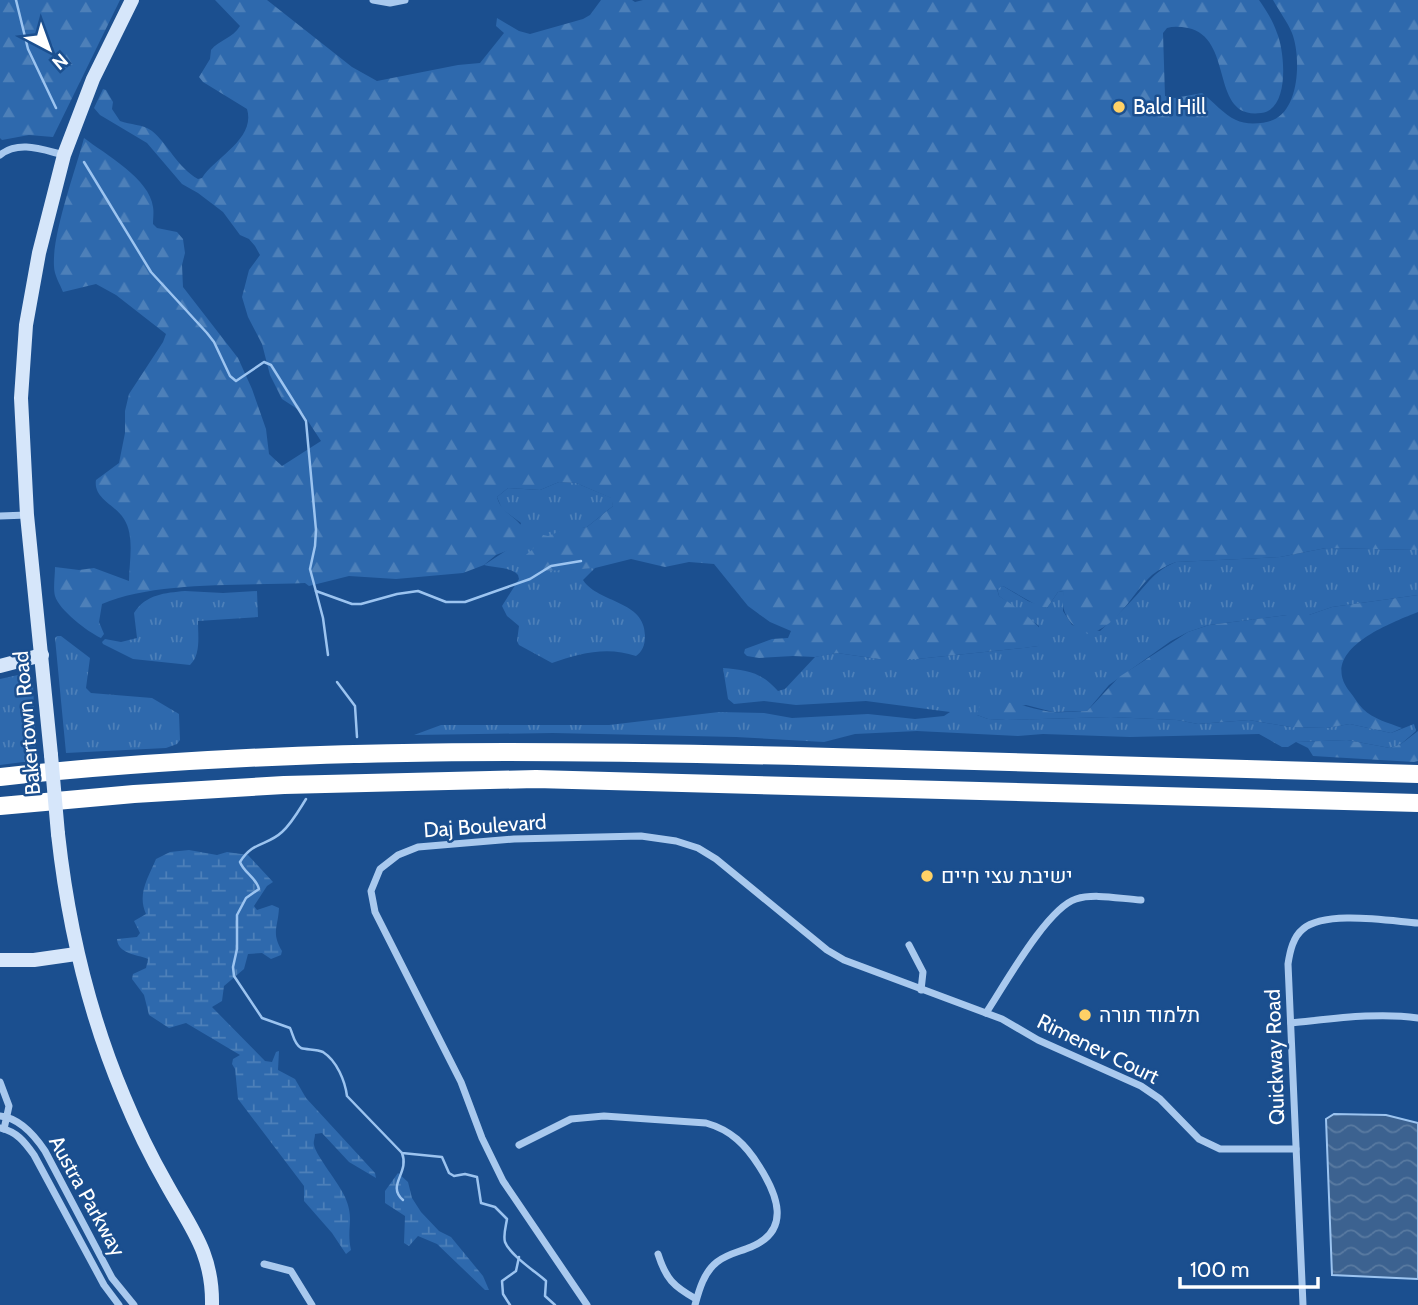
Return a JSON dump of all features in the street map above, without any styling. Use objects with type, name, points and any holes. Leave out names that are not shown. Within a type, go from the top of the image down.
[{"type":"highway","points":[[0,778],[209,760],[464,750],[666,752],[1418,774]]},
{"type":"highway","points":[[0,806],[134,793],[284,785],[536,779],[1418,803]]},
{"type":"main road","name":"Bakertown Road","points":[[132,0],[93,79],[64,155],[38,253],[26,325],[21,398],[27,515],[58,834],[66,904],[76,954],[106,1052],[131,1115],[156,1166],[204,1248],[212,1287],[212,1305]]},
{"type":"main road","points":[[0,666],[42,655]]},
{"type":"main road","points":[[0,960],[34,960],[76,954]]},
{"type":"street","points":[[373,0],[390,3],[405,0]]},
{"type":"street","points":[[0,155],[11,148],[24,146],[64,155]]},
{"type":"street","points":[[0,516],[27,515]]},
{"type":"street","name":"Daj Boulevard","points":[[587,1305],[503,1181],[482,1138],[461,1082],[374,912],[371,891],[380,869],[398,855],[418,847],[458,842],[641,835],[676,841],[698,848],[716,859],[827,950],[844,960],[921,990]]},
{"type":"street","points":[[985,1013],[1048,919],[1062,905],[1076,898],[1090,897],[1141,900]]},
{"type":"street","name":"Quickway Road","points":[[1303,1305],[1288,964],[1295,937],[1303,928],[1314,922],[1331,919],[1418,923]]},
{"type":"street","points":[[909,945],[923,971],[921,990]]},
{"type":"street","name":"Rimenev Court","points":[[921,990],[1002,1019],[1038,1040],[1141,1086],[1160,1099],[1199,1139],[1210,1146],[1220,1149],[1296,1149]]},
{"type":"street","points":[[1291,1023],[1352,1018],[1418,1018]]},
{"type":"street","points":[[0,1082],[9,1105],[3,1116],[2,1129]]},
{"type":"street","name":"Austra Parkway","points":[[3,1116],[28,1129],[45,1152],[112,1278],[134,1305]]},
{"type":"street","points":[[519,1145],[571,1119],[604,1116],[706,1123],[719,1126],[739,1139],[757,1162],[776,1196],[778,1217],[770,1234],[761,1242],[727,1255],[714,1264],[699,1287],[696,1302],[670,1281],[664,1273],[658,1254]]},
{"type":"street","name":"Austra Parkway","points":[[2,1129],[12,1131],[22,1139],[34,1155],[104,1285],[118,1305]]},
{"type":"street","points":[[264,1264],[291,1271],[312,1305]]},
{"type":"green space","points":[[0,0],[120,0],[53,137],[29,135],[2,140],[0,138]]},
{"type":"green space","points":[[215,0],[267,0],[352,67],[377,81],[480,63],[504,33],[496,26],[497,18],[530,34],[583,19],[590,15],[601,0],[1259,0],[1277,33],[1283,66],[1281,91],[1277,102],[1261,113],[1245,112],[1234,104],[1227,92],[1212,46],[1202,35],[1188,28],[1178,27],[1167,28],[1163,33],[1165,96],[1175,98],[1202,93],[1232,118],[1240,122],[1254,123],[1273,120],[1282,114],[1289,105],[1296,81],[1295,43],[1273,0],[1418,0],[1418,550],[1326,548],[1280,557],[1176,562],[1152,575],[1116,617],[1099,630],[1088,634],[1076,627],[1067,617],[1063,605],[1064,591],[1058,592],[1047,608],[1038,606],[1003,586],[997,589],[999,596],[1023,613],[1044,633],[1038,646],[917,659],[879,659],[837,653],[815,657],[759,658],[747,656],[745,649],[772,639],[788,638],[791,631],[770,622],[748,606],[714,564],[689,562],[665,567],[631,559],[595,568],[536,571],[525,568],[521,559],[533,549],[539,534],[548,536],[571,527],[587,527],[613,506],[611,498],[576,483],[559,482],[540,490],[508,488],[497,497],[502,508],[525,532],[514,548],[463,573],[396,579],[349,576],[309,586],[305,583],[228,585],[148,591],[102,604],[99,622],[104,634],[101,638],[75,620],[58,602],[54,589],[55,567],[79,570],[94,568],[129,581],[130,541],[127,526],[120,514],[101,497],[96,480],[119,463],[129,394],[166,334],[116,295],[96,284],[63,292],[57,279],[54,253],[57,237],[84,138],[125,168],[144,187],[153,207],[153,224],[157,228],[177,232],[183,239],[183,287],[238,358],[266,429],[269,454],[282,466],[321,441],[302,412],[282,399],[270,375],[262,344],[248,317],[242,297],[249,270],[260,255],[255,246],[240,235],[223,212],[182,184],[147,143],[100,115],[94,108],[103,89],[106,90],[113,102],[112,109],[120,121],[152,131],[184,168],[198,179],[202,178],[233,147],[246,129],[248,120],[247,109],[199,77],[210,59],[211,50],[240,26]]},
{"type":"green space","points":[[559,482],[576,483],[612,498],[613,506],[587,527],[577,529],[536,571],[595,568],[583,580],[590,588],[630,609],[643,625],[644,643],[636,656],[604,651],[552,663],[519,645],[517,641],[519,626],[507,616],[502,606],[519,579],[518,575],[507,569],[484,565],[510,548],[521,523],[502,509],[497,497],[508,488],[540,490]]},
{"type":"green space","points":[[1326,548],[1418,550],[1418,595],[1332,607],[1309,615],[1287,615],[1209,625],[1171,641],[1109,685],[1087,711],[1053,712],[1026,705],[977,715],[1006,720],[1111,717],[1177,720],[1198,724],[1249,720],[1290,727],[1326,728],[1350,724],[1391,733],[1414,724],[1416,731],[1401,744],[1390,748],[1347,740],[1296,742],[1282,747],[1259,734],[1130,737],[1043,734],[1018,736],[917,731],[855,734],[824,742],[553,733],[414,735],[441,725],[609,725],[719,712],[764,713],[792,718],[868,714],[915,719],[944,716],[950,712],[866,701],[796,705],[764,701],[734,704],[728,699],[723,668],[753,673],[778,691],[785,689],[815,657],[824,655],[837,653],[879,659],[917,659],[1038,646],[1039,626],[999,596],[997,588],[1003,586],[1028,601],[1047,608],[1058,592],[1064,591],[1063,611],[1072,625],[1100,631],[1157,573],[1176,562],[1280,557]]},
{"type":"green space","points":[[185,591],[257,591],[258,617],[198,621],[197,651],[190,665],[133,659],[103,644],[105,639],[121,642],[137,638],[134,613],[144,602],[156,596]]},
{"type":"green space","points":[[1418,595],[1418,612],[1360,641],[1342,664],[1342,677],[1361,707],[1376,718],[1402,728],[1391,733],[1350,724],[1326,728],[1290,727],[1249,720],[1198,724],[1177,720],[1111,717],[1006,720],[977,715],[978,708],[997,702],[1053,712],[1087,711],[1119,677],[1188,632],[1209,625],[1287,615],[1309,615],[1332,607]]},
{"type":"green space","points":[[61,636],[90,658],[86,688],[91,693],[152,698],[179,714],[180,740],[177,744],[166,748],[66,753],[55,638]]},
{"type":"green space","points":[[18,675],[29,676],[33,683],[36,757],[31,761],[0,765],[0,679]]},
{"type":"green space","points":[[1418,731],[1418,761],[1414,762],[1313,756],[1308,748],[1296,742],[1347,740],[1390,748],[1401,744]]},
{"type":"green space","points":[[189,850],[217,855],[227,852],[248,855],[273,882],[267,886],[254,906],[257,910],[272,905],[279,908],[276,934],[281,955],[271,959],[262,953],[248,954],[244,969],[224,986],[222,1001],[212,1007],[265,1061],[272,1062],[279,1051],[278,1070],[295,1079],[306,1098],[375,1173],[376,1178],[349,1162],[322,1133],[315,1134],[316,1150],[348,1205],[351,1250],[346,1254],[304,1201],[304,1186],[238,1099],[235,1069],[232,1064],[233,1059],[240,1055],[186,1023],[169,1028],[149,1015],[144,995],[132,979],[133,974],[146,968],[148,959],[124,951],[118,944],[117,939],[137,937],[140,933],[134,921],[146,914],[143,893],[156,859],[170,852]]},
{"type":"green space","points":[[398,1173],[408,1182],[412,1198],[421,1212],[439,1231],[451,1237],[483,1276],[489,1290],[485,1290],[437,1244],[418,1236],[409,1246],[404,1243],[405,1216],[385,1203],[385,1191]]},
{"type":"water","points":[[1334,1114],[1386,1115],[1418,1123],[1418,1279],[1332,1275],[1326,1119]]},
{"type":"waterway","points":[[16,0],[28,49],[56,108]]},
{"type":"waterway","points":[[84,162],[151,272],[214,342],[230,376],[236,381],[264,362],[271,365],[306,421],[316,530],[310,569],[323,618],[328,655]]},
{"type":"waterway","points":[[316,591],[352,604],[418,591],[446,602],[465,602],[530,579],[551,566],[581,561]]},
{"type":"waterway","points":[[337,682],[355,706],[357,737]]},
{"type":"waterway","points":[[306,799],[282,832],[250,850],[240,862],[259,889],[246,898],[237,915],[234,976],[262,1018],[290,1028],[301,1048],[320,1051],[328,1056],[340,1072],[347,1096],[402,1153],[442,1157],[449,1173],[454,1176],[465,1174],[477,1177],[481,1203],[495,1207],[507,1219],[505,1242],[518,1258],[546,1281],[545,1296],[555,1305]]},
{"type":"waterway","points":[[402,1153],[404,1160],[397,1189],[403,1200]]},
{"type":"waterway","points":[[510,1305],[503,1294],[502,1281],[516,1271],[519,1257]]},
{"type":"place","name":"Bald Hill","points":[[1119,107]]},
{"type":"place","name":"ישיבת עצי חיים","points":[[927,876]]},
{"type":"place","name":"תלמוד תורה","points":[[1085,1015]]}]
